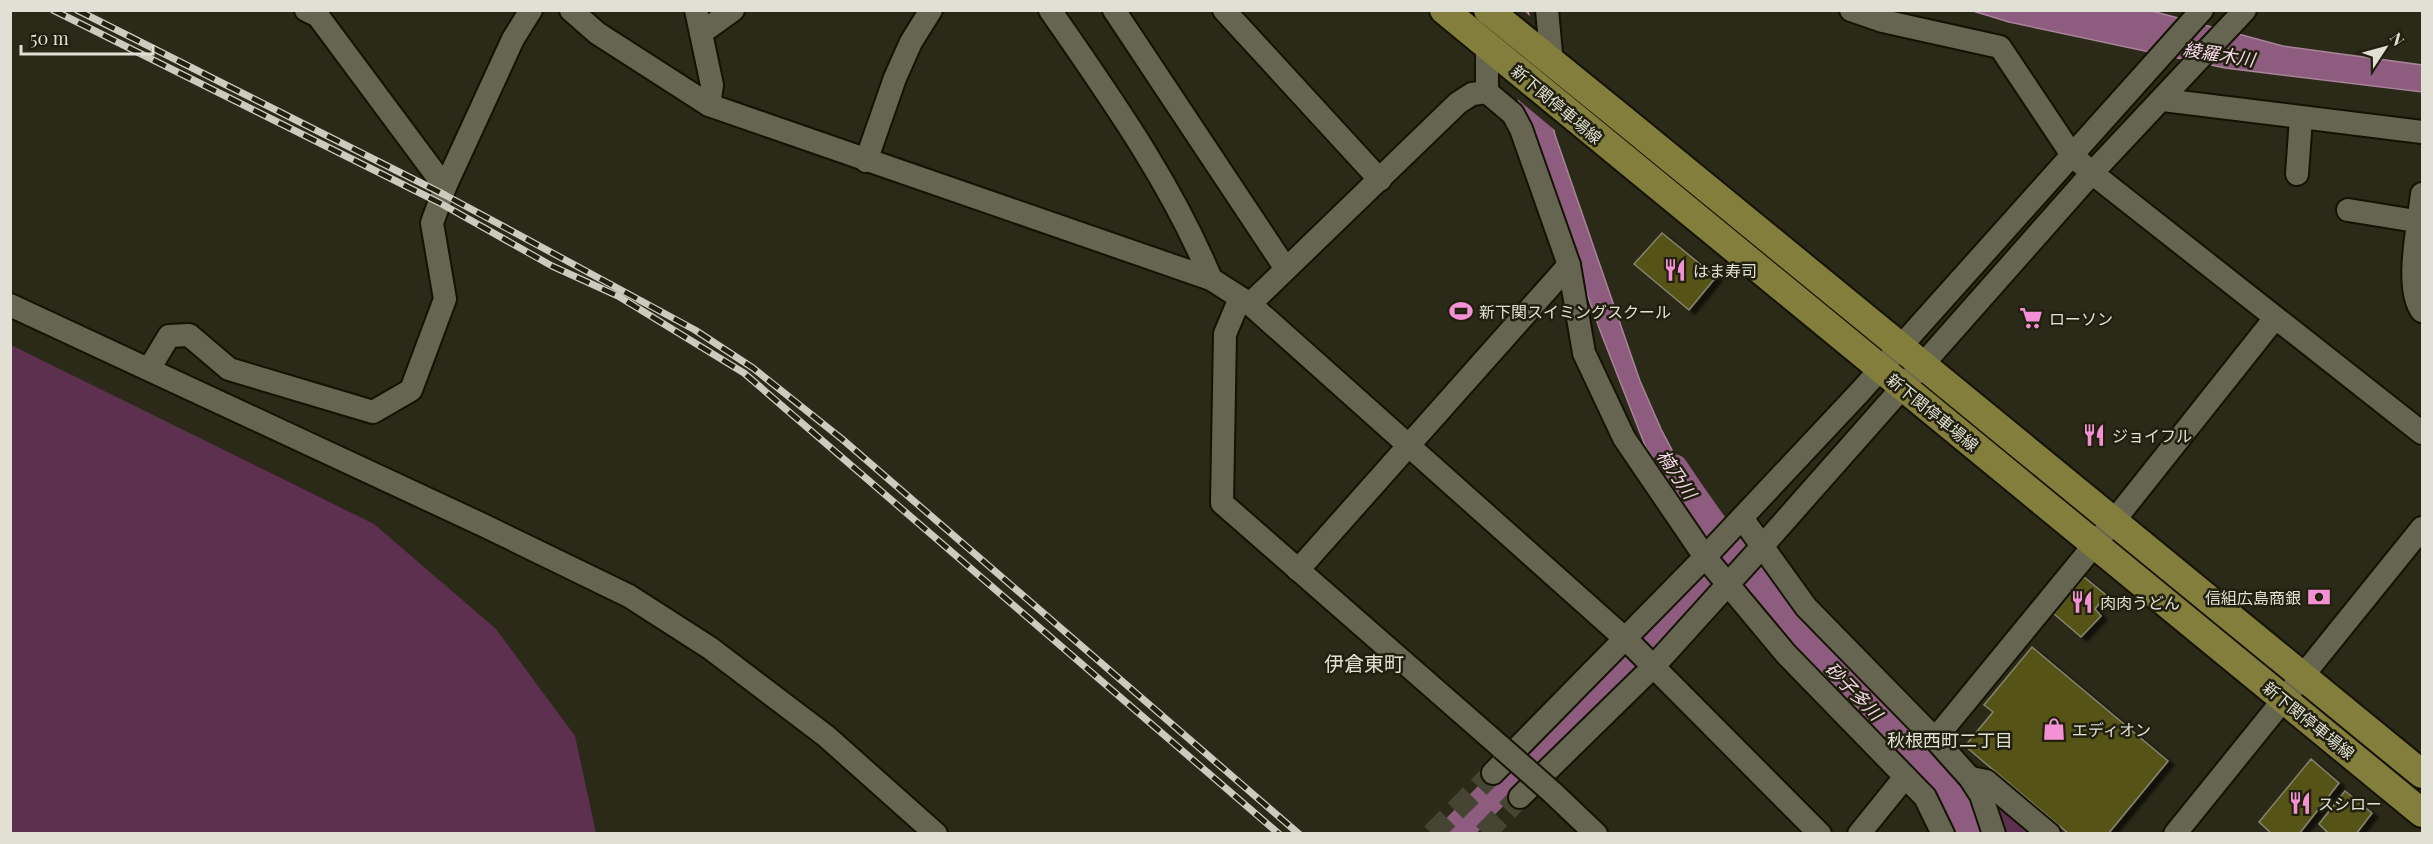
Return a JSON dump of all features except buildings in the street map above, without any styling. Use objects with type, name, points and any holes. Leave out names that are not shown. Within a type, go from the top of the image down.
[{"type":"main road","name":"新下関停車場線","points":[[1444,10],[2422,813]]},
{"type":"main road","name":"新下関停車場線","points":[[1490,12],[2422,774]]},
{"type":"street","points":[[149,369],[170,336],[189,335],[229,369],[373,412],[411,390],[445,299],[432,223],[445,187],[513,39],[531,10]]},
{"type":"street","points":[[571,10],[597,33],[709,105],[1211,279],[1245,301],[1639,652],[1820,834]]},
{"type":"street","points":[[696,10],[712,85],[709,105]]},
{"type":"street","points":[[701,33],[733,10]]},
{"type":"street","points":[[866,161],[895,78],[911,42],[931,10]]},
{"type":"street","points":[[1050,10],[1140,142],[1194,239],[1211,279]]},
{"type":"street","points":[[1114,10],[1286,269]]},
{"type":"street","points":[[1224,10],[1380,180]]},
{"type":"street","points":[[1547,10],[1551,63]]},
{"type":"street","points":[[1851,10],[1883,21],[2000,48],[2072,155],[2422,433]]},
{"type":"street","points":[[1493,772],[1639,652],[1718,569],[1761,548],[1903,386],[1912,355],[2072,155],[2202,10]]},
{"type":"street","points":[[1520,796],[1639,652],[1718,569],[1740,520],[1880,369],[1912,355],[2163,100],[2245,10]]},
{"type":"street","points":[[315,12],[445,187]]},
{"type":"street","points":[[1487,92],[1491,48]]},
{"type":"street","points":[[1596,834],[1502,748],[1222,503],[1225,334],[1245,301],[1286,269],[1458,103],[1472,94],[1487,92],[1513,114],[1521,129],[1569,265],[1584,353],[1624,438],[1718,569],[1786,654],[1925,797],[1943,834]]},
{"type":"street","points":[[2163,100],[2422,132]]},
{"type":"street","points":[[2296,174],[2301,118]]},
{"type":"street","points":[[2422,194],[2421,222],[2413,279],[2416,303],[2422,311]]},
{"type":"street","points":[[2348,210],[2421,222]]},
{"type":"street","points":[[1298,570],[1569,265]]},
{"type":"street","points":[[10,305],[483,525],[629,596],[710,648],[826,736],[936,834]]},
{"type":"street","points":[[1935,739],[2113,522],[2275,318]]},
{"type":"street","points":[[1740,520],[1806,607],[1970,778],[1982,795],[1994,834]]},
{"type":"street","points":[[2175,834],[2303,677],[2415,553],[2422,528]]},
{"type":"street","points":[[1859,834],[1905,777]]},
{"type":"street","points":[[1970,778],[1986,781],[2049,834]]},
{"type":"shaded area","points":[[11,345],[374,524],[496,629],[575,736],[596,833],[11,833]]},
{"type":"shaded area","points":[[1995,791],[2046,833],[1998,833]]},
{"type":"water","points":[[1502,11],[1528,11],[1555,135],[1640,381],[1661,429],[1702,501],[1685,511],[1646,448],[1601,333],[1520,107]]},
{"type":"water","name":"綾羅木川","points":[[1973,11],[2152,11],[2283,46],[2422,65],[2422,92],[2225,68],[2009,22]]},
{"type":"pier","points":[[1499,10],[1524,11],[1532,18],[1557,132],[1515,97]]},
{"type":"waterway","name":"砂子多川","points":[[1673,470],[1709,523],[1788,623],[1831,670],[1930,768],[1955,804],[1967,834]]},
{"type":"waterway","name":"楠乃川","points":[[1453,834],[1732,553]]},
{"type":"tunnel","points":[[1432,834],[1493,773]]},
{"type":"tunnel","points":[[1484,834],[1520,797]]},
{"type":"railway","points":[[53,10],[440,203],[552,266],[618,296],[744,373],[1279,834]]},
{"type":"railway","points":[[77,10],[445,195],[695,330],[753,368],[842,439],[1299,834]]},
{"type":"place","name":"はま寿司","points":[[1675,270]]},
{"type":"place","name":"新下関スイミングスクール","points":[[1461,311]]},
{"type":"place","name":"ローソン","points":[[2031,318]]},
{"type":"place","name":"ジョイフル","points":[[2094,435]]},
{"type":"place","name":"信組広島商銀","points":[[2319,597]]},
{"type":"place","name":"肉肉うどん","points":[[2082,602]]},
{"type":"place","name":"エディオン","points":[[2054,729]]},
{"type":"place","name":"スシロー","points":[[2300,803]]},
{"type":"district","name":"伊倉東町","points":[[1364,662]]},
{"type":"district","name":"秋根西町二丁目","points":[[1950,740]]}]
